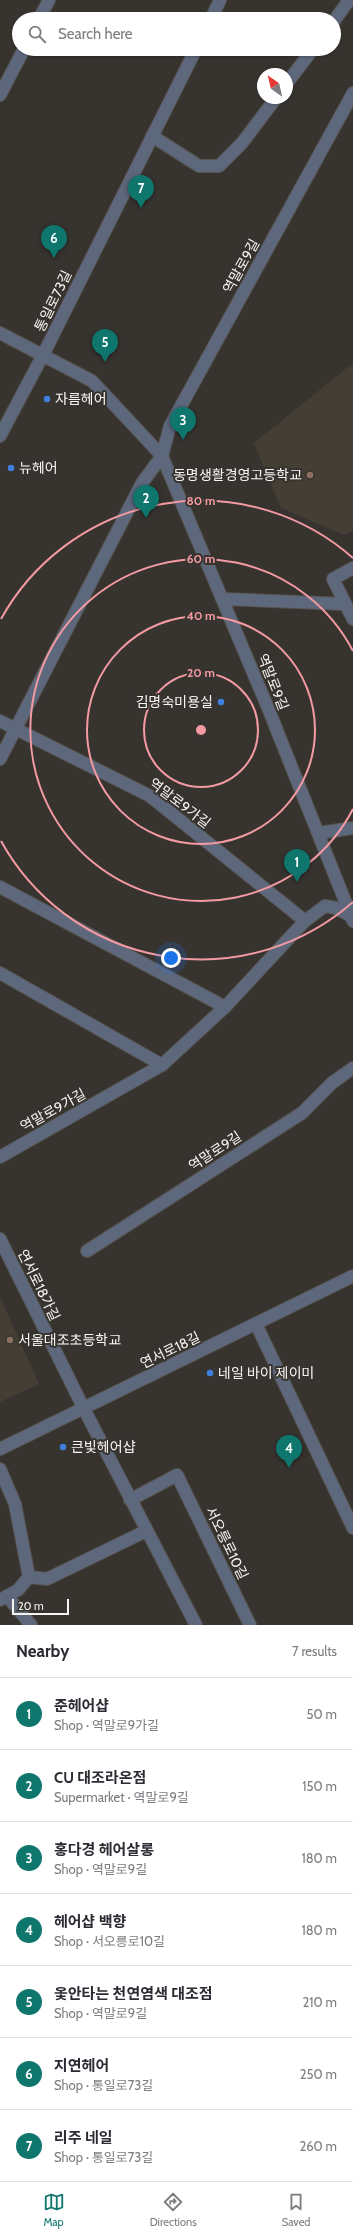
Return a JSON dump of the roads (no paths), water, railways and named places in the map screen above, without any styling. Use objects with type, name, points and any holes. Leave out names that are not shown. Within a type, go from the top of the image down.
[{"type":"street","points":[[43,12],[49,0]]},
{"type":"street","points":[[214,12],[220,0]]},
{"type":"street","points":[[340,12],[350,0]]},
{"type":"street","points":[[0,95],[20,56]]},
{"type":"street","name":"통일로73길","points":[[0,436],[43,355],[192,56]]},
{"type":"street","points":[[293,75],[307,56]]},
{"type":"street","name":"역말로9길","points":[[0,759],[14,728],[142,483],[162,456],[170,426],[353,93]]},
{"type":"street","points":[[152,136],[199,166],[219,166],[242,143],[271,104]]},
{"type":"street","name":"역말로9길","points":[[0,332],[92,381],[162,456],[223,599],[319,833],[352,918]]},
{"type":"street","points":[[353,568],[333,579],[344,604],[353,619]]},
{"type":"street","points":[[223,599],[344,604]]},
{"type":"street","name":"역말로9가길","points":[[0,721],[150,796],[305,921]]},
{"type":"street","points":[[319,833],[353,828]]},
{"type":"street","points":[[0,887],[225,1007]]},
{"type":"street","name":"역말로9가길","points":[[0,1157],[162,1065],[225,1007],[305,921],[325,906],[336,908],[352,918]]},
{"type":"street","points":[[1,976],[162,1065]]},
{"type":"street","name":"역말로9길","points":[[87,1251],[302,1113],[332,1083],[353,1068]]},
{"type":"street","name":"연서로18가길","points":[[0,1239],[84,1409]]},
{"type":"street","name":"연서로18길","points":[[0,1449],[353,1276]]},
{"type":"street","points":[[256,1324],[353,1528]]},
{"type":"street","points":[[84,1409],[196,1625]]},
{"type":"street","points":[[0,1469],[15,1504],[29,1577]]},
{"type":"street","name":"서오릉로10길","points":[[130,1500],[177,1475],[250,1625]]},
{"type":"street","points":[[29,1577],[47,1579],[146,1531]]},
{"type":"street","points":[[29,1577],[18,1590],[3,1598],[31,1625]]},
{"type":"place","name":"리주 네일","points":[[141,208]]},
{"type":"place","name":"지연헤어","points":[[54,258]]},
{"type":"place","name":"옻안타는 천연염색 대조점","points":[[105,362]]},
{"type":"place","name":"자름헤어","points":[[47,399]]},
{"type":"place","name":"홍다경 헤어살롱","points":[[183,440]]},
{"type":"place","name":"뉴헤어","points":[[11,468]]},
{"type":"place","name":"동명생활경영고등학교","points":[[310,475]]},
{"type":"place","name":"CU 대조라온점","points":[[146,518]]},
{"type":"place","name":"김명숙미용실","points":[[221,702]]},
{"type":"place","name":"준헤어샵","points":[[297,882]]},
{"type":"place","name":"서울대조초등학교","points":[[10,1340]]},
{"type":"place","name":"네일 바이 제이미","points":[[210,1373]]},
{"type":"place","name":"큰빛헤어샵","points":[[63,1447]]},
{"type":"place","name":"헤어샵 백향","points":[[289,1468]]}]
